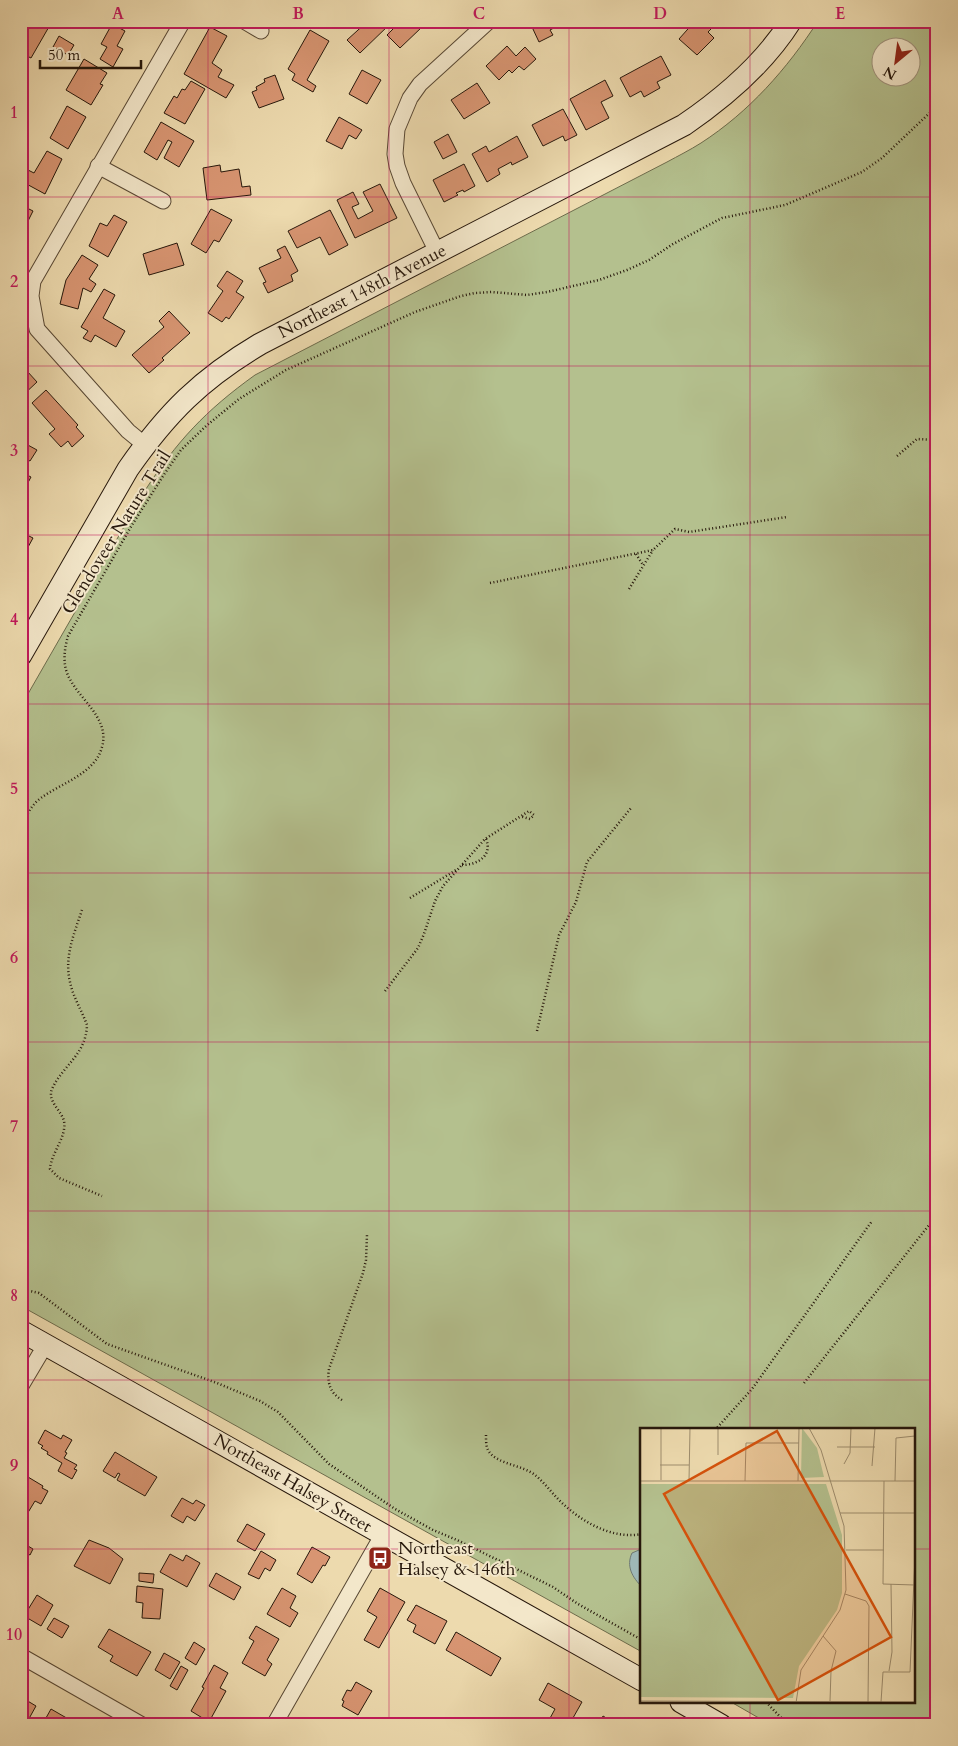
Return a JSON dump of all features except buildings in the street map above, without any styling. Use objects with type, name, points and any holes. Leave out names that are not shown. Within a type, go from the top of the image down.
[{"type":"main road","name":"Northeast 148th Avenue","points":[[21,655],[116,490],[145,445],[189,394],[234,360],[260,344],[684,125],[723,96],[752,69],[774,46],[791,21]]},
{"type":"main road","name":"Northeast Halsey Street","points":[[21,1331],[640,1679]]},
{"type":"main road","points":[[684,1704],[721,1725]]},
{"type":"street","points":[[145,445],[128,431],[37,329],[31,296],[33,281],[183,21]]},
{"type":"street","points":[[244,21],[261,31]]},
{"type":"street","points":[[437,252],[403,183],[397,166],[395,154],[397,129],[410,98],[420,84],[489,21]]},
{"type":"street","points":[[98,166],[163,200]]},
{"type":"street","points":[[21,1386],[46,1344]]},
{"type":"street","points":[[274,1725],[383,1534]]},
{"type":"street","points":[[21,1656],[142,1725]]},
{"type":"path","name":"Glendoveer Nature Trail","points":[[21,826],[30,809],[41,798],[88,769],[97,759],[102,748],[104,736],[101,723],[73,686],[66,670],[64,654],[68,636],[164,473],[181,450],[238,399],[286,370],[415,312],[475,293],[492,292],[527,295],[574,287],[599,280],[649,260],[673,244],[722,218],[785,205],[844,181],[862,172],[882,158],[937,106]]},
{"type":"path","points":[[897,456],[918,440],[937,440]]},
{"type":"path","points":[[629,589],[653,550],[674,529],[689,532],[787,517]]},
{"type":"path","points":[[490,583],[653,550]]},
{"type":"path","points":[[636,554],[644,565]]},
{"type":"path","points":[[537,1031],[559,935],[576,902],[587,862],[631,808]]},
{"type":"path","points":[[385,991],[414,955],[439,894],[458,869],[486,838],[520,816],[529,811],[534,815],[530,820],[520,816]]},
{"type":"path","points":[[462,865],[475,864],[485,856],[488,848],[486,838]]},
{"type":"path","points":[[410,898],[458,869]]},
{"type":"path","points":[[82,910],[70,948],[68,965],[70,982],[86,1025],[86,1032],[84,1042],[74,1059],[51,1090],[52,1102],[62,1116],[64,1127],[51,1159],[50,1169],[59,1178],[102,1196]]},
{"type":"path","points":[[804,1383],[937,1215]]},
{"type":"path","points":[[718,1428],[752,1389],[872,1221]]},
{"type":"path","points":[[342,1400],[335,1396],[329,1386],[328,1369],[363,1273],[368,1235]]},
{"type":"path","points":[[21,1289],[39,1293],[107,1344],[203,1378],[260,1401],[278,1412],[329,1464],[395,1509],[433,1530],[553,1587],[578,1604],[640,1639]]},
{"type":"path","points":[[486,1435],[487,1449],[494,1457],[531,1472],[560,1501],[579,1516],[612,1533],[640,1534]]},
{"type":"path","points":[[768,1704],[788,1725]]},
{"type":"green space","points":[[818,21],[937,21],[937,1725],[771,1725],[734,1704],[916,1704],[916,1428],[640,1428],[640,1651],[21,1306],[21,706],[144,492],[168,457],[193,428],[221,401],[255,375],[697,146],[735,118],[780,73]]},
{"type":"water","points":[[640,1550],[640,1585],[631,1571],[630,1558],[632,1553]]},
{"type":"place","name":"Northeast Halsey & 146th","points":[[380,1558]]}]
